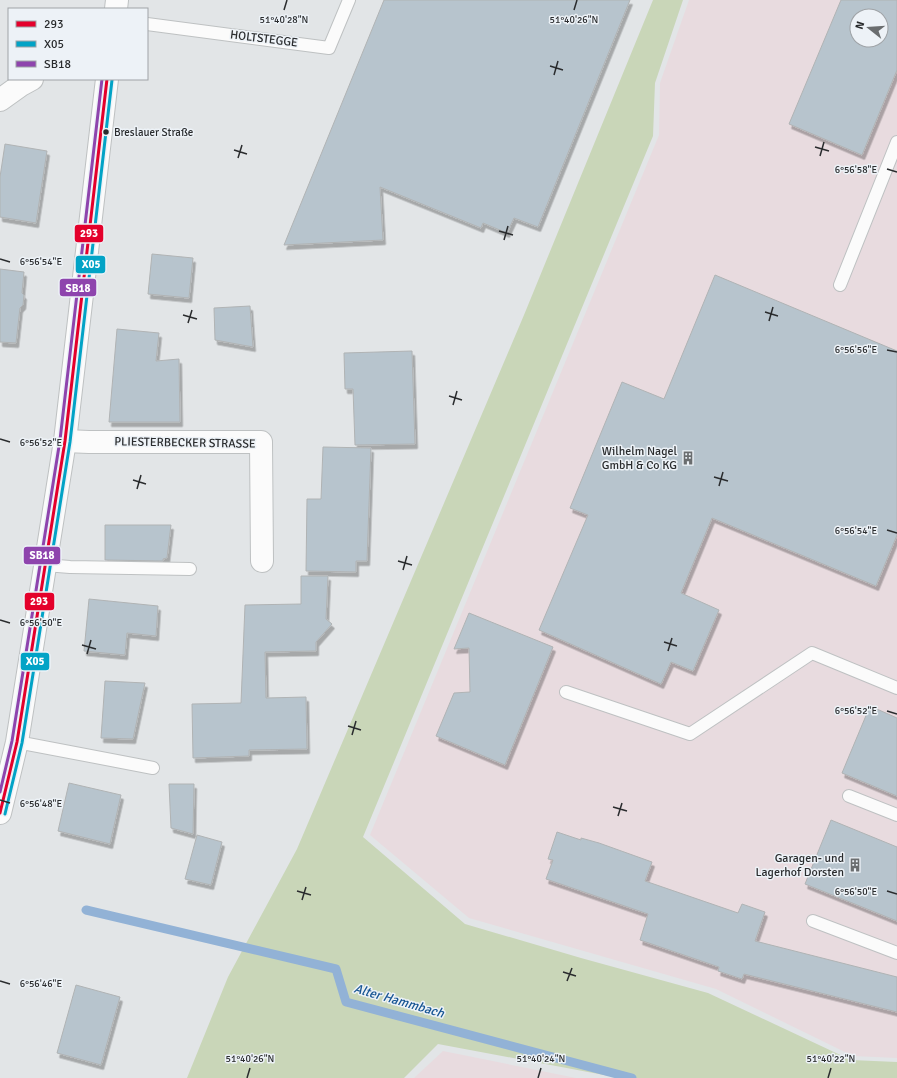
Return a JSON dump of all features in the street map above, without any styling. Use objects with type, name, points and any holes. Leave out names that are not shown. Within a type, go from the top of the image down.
[{"type":"main road","points":[[0,100],[30,80]]},
{"type":"main road","points":[[0,813],[17,742],[65,441],[107,80]]},
{"type":"main road","name":"PLIESTERBECKER STRASSE","points":[[65,441],[261,442],[262,561]]},
{"type":"lane","name":"HOLTSTEGGE","points":[[148,24],[329,48],[349,0]]},
{"type":"lane","points":[[840,285],[897,142]]},
{"type":"lane","points":[[45,565],[70,567],[190,569]]},
{"type":"lane","points":[[566,692],[690,734],[812,653],[897,688]]},
{"type":"lane","points":[[17,742],[153,768]]},
{"type":"lane","points":[[849,796],[897,815]]},
{"type":"lane","points":[[813,921],[897,953]]},
{"type":"shaded area","points":[[689,0],[897,0],[897,1058],[853,1056],[716,989],[469,918],[370,835],[659,135],[660,83]]},
{"type":"shaded area","points":[[443,1051],[576,1078],[414,1078]]},
{"type":"green space","points":[[653,0],[683,0],[655,83],[653,136],[363,837],[465,924],[708,993],[851,1060],[897,1062],[897,1078],[620,1078],[438,1044],[404,1078],[187,1078],[228,977],[297,849],[524,315]]},
{"type":"building","points":[[384,0],[630,0],[538,227],[514,218],[507,233],[483,223],[481,228],[380,187],[383,240],[284,245]]},
{"type":"building","points":[[841,0],[897,0],[897,70],[862,155],[789,124]]},
{"type":"building","points":[[5,144],[47,151],[36,223],[0,217],[0,177]]},
{"type":"building","points":[[152,254],[193,258],[189,298],[148,294]]},
{"type":"building","points":[[0,269],[24,272],[22,293],[24,295],[23,305],[20,308],[16,343],[0,342]]},
{"type":"building","points":[[715,275],[897,351],[897,535],[876,586],[712,518],[681,593],[719,610],[693,671],[671,662],[661,684],[539,630],[588,515],[570,508],[622,382],[664,399]]},
{"type":"building","points":[[250,306],[253,347],[215,340],[214,308]]},
{"type":"building","points":[[117,329],[159,333],[156,361],[179,359],[180,422],[109,422]]},
{"type":"building","points":[[412,351],[415,444],[355,445],[353,389],[345,389],[344,353]]},
{"type":"building","points":[[323,447],[371,448],[367,561],[356,561],[356,572],[306,571],[307,499],[321,499]]},
{"type":"building","points":[[105,525],[171,525],[167,558],[163,559],[163,561],[105,560]]},
{"type":"building","points":[[301,576],[328,576],[326,619],[332,624],[316,642],[316,651],[265,652],[266,698],[306,697],[307,749],[249,750],[249,756],[193,758],[192,704],[241,703],[245,605],[301,604]]},
{"type":"building","points":[[89,599],[158,606],[156,636],[127,633],[125,655],[84,651]]},
{"type":"building","points":[[469,613],[553,647],[505,765],[436,736],[454,693],[470,692],[469,648],[454,649]]},
{"type":"building","points":[[105,681],[145,683],[133,739],[101,738]]},
{"type":"building","points":[[870,706],[897,718],[897,796],[842,773]]},
{"type":"building","points":[[69,783],[121,795],[110,844],[58,831]]},
{"type":"building","points":[[169,784],[194,784],[193,834],[171,828]]},
{"type":"building","name":"Garagen- und Lagerhof Dorsten","points":[[831,820],[897,847],[897,921],[805,884]]},
{"type":"building","points":[[557,832],[581,840],[581,838],[599,843],[652,862],[645,881],[738,913],[742,904],[765,912],[755,941],[897,977],[897,1012],[744,974],[742,979],[718,971],[719,967],[640,940],[648,914],[546,879],[553,860],[548,859]]},
{"type":"building","points":[[197,835],[222,842],[211,885],[185,879]]},
{"type":"building","points":[[76,985],[120,997],[101,1065],[57,1053]]},
{"type":"waterway","name":"Alter Hammbach","points":[[86,910],[336,969],[346,1002],[632,1078]]},
{"type":"transit line","name":"SB18","points":[[0,792],[12,741],[60,440],[102,80]]},
{"type":"transit line","name":"293","points":[[0,813],[17,742],[65,441],[107,80]]},
{"type":"transit line","name":"X05","points":[[5,814],[22,743],[70,442],[112,80]]},
{"type":"place","name":"Breslauer Straße","points":[[106,132]]},
{"type":"place","name":"Wilhelm Nagel GmbH & Co KG","points":[[688,458]]},
{"type":"place","name":"Garagen- und Lagerhof Dorsten","points":[[855,865]]}]
